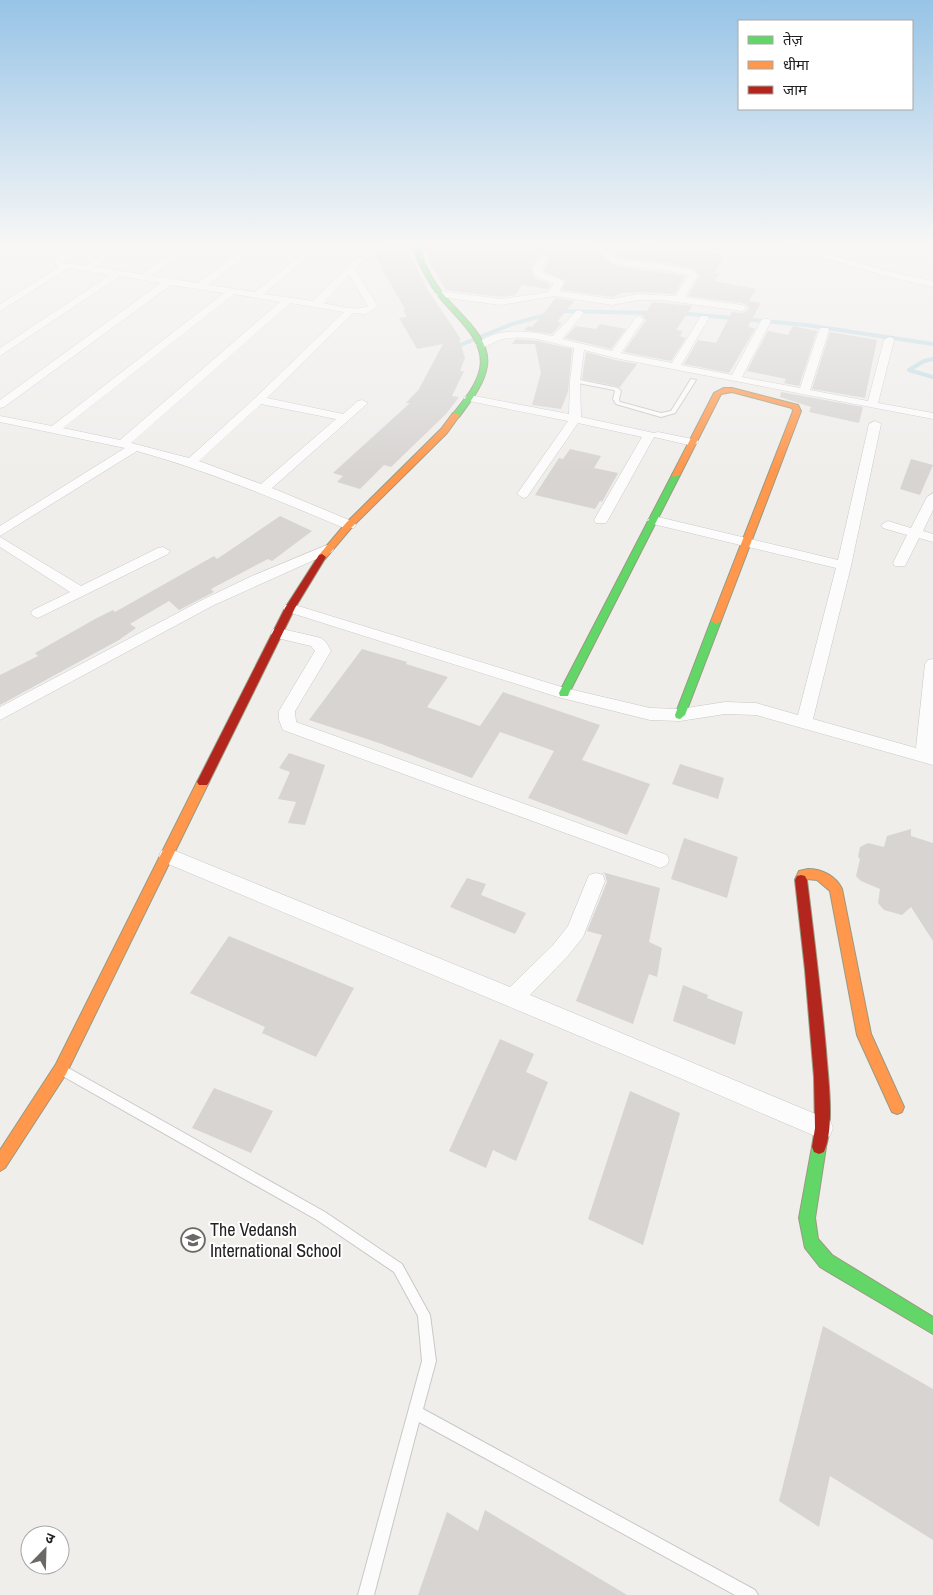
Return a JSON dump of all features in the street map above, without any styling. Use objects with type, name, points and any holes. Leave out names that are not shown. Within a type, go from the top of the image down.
[{"type":"street","points":[[0,353],[47,321]]},
{"type":"street","points":[[0,405],[115,321]]},
{"type":"street","points":[[54,430],[193,321]]},
{"type":"street","points":[[0,532],[128,446],[265,321]]},
{"type":"street","points":[[191,462],[259,400],[339,321]]},
{"type":"street","points":[[0,1163],[61,1069],[290,608],[327,549],[444,431],[469,398],[482,373],[484,361],[478,339],[463,321]]},
{"type":"street","points":[[556,339],[572,321]]},
{"type":"street","points":[[615,355],[637,321]]},
{"type":"street","points":[[675,366],[702,321]]},
{"type":"street","points":[[736,378],[766,321]]},
{"type":"street","points":[[804,392],[824,330]]},
{"type":"street","points":[[478,339],[516,334],[535,335],[615,355],[933,416]]},
{"type":"street","points":[[872,405],[889,340]]},
{"type":"street","points":[[523,494],[575,419],[575,381],[579,345]]},
{"type":"street","points":[[564,693],[718,393],[724,390],[788,404],[795,407],[797,411],[680,715]]},
{"type":"street","points":[[469,398],[649,435],[601,520]]},
{"type":"street","points":[[259,400],[346,418]]},
{"type":"street","points":[[264,489],[362,402]]},
{"type":"street","points":[[0,419],[128,446],[191,462],[264,489],[349,525]]},
{"type":"street","points":[[804,722],[844,566],[875,424]]},
{"type":"street","points":[[658,434],[693,442]]},
{"type":"street","points":[[900,563],[933,497]]},
{"type":"street","points":[[654,520],[844,566]]},
{"type":"street","points":[[888,525],[933,538]]},
{"type":"street","points":[[0,541],[79,591]]},
{"type":"street","points":[[0,714],[209,602],[327,549]]},
{"type":"street","points":[[38,613],[163,551]]},
{"type":"street","points":[[290,608],[564,693],[650,714],[680,715],[725,708],[756,709],[928,757],[933,664]]},
{"type":"street","points":[[278,633],[316,642],[323,651],[287,712],[286,720],[289,726],[660,860]]},
{"type":"street","points":[[168,856],[822,1128]]},
{"type":"street","points":[[896,1107],[864,1035],[836,889],[830,881],[821,875],[809,872],[803,875],[800,883],[812,970],[821,1077],[822,1128],[807,1218],[811,1242],[826,1261],[933,1326]]},
{"type":"street","points":[[513,998],[560,951],[576,931],[596,882]]},
{"type":"lane","points":[[575,381],[616,389],[618,391],[616,399],[618,403],[661,415],[673,412],[693,380]]},
{"type":"lane","points":[[61,1069],[321,1216],[398,1268],[424,1315],[429,1361],[366,1595]]},
{"type":"lane","points":[[416,1413],[750,1595]]},
{"type":"building","points":[[401,321],[449,321],[461,340],[459,340],[465,358],[460,371],[464,371],[452,396],[459,397],[446,414],[391,467],[384,465],[360,489],[337,482],[343,476],[333,473],[410,403],[406,403],[419,389],[443,344],[417,349]]},
{"type":"building","points":[[537,321],[562,323],[552,334],[524,330],[528,326],[532,327]]},
{"type":"building","points":[[645,321],[682,321],[676,330],[683,331],[680,336],[686,338],[671,361],[624,352]]},
{"type":"building","points":[[727,321],[751,321],[748,326],[755,329],[729,373],[684,364],[698,340],[716,343]]},
{"type":"building","points":[[600,324],[626,329],[611,349],[565,338],[576,326],[596,329]]},
{"type":"building","points":[[793,326],[817,331],[799,386],[784,383],[786,379],[747,371],[768,331],[788,335]]},
{"type":"building","points":[[830,332],[877,340],[865,398],[812,389]]},
{"type":"building","points":[[516,339],[538,341],[572,349],[568,392],[561,409],[532,405],[541,373],[535,344],[512,344]]},
{"type":"building","points":[[586,352],[637,364],[620,387],[582,379]]},
{"type":"building","points":[[781,392],[863,407],[859,423],[809,412],[811,407],[780,397]]},
{"type":"building","points":[[570,449],[601,456],[594,468],[618,473],[602,502],[600,501],[595,509],[535,495],[559,458],[563,459]]},
{"type":"building","points":[[911,459],[933,465],[920,495],[900,489]]},
{"type":"building","points":[[280,516],[312,531],[272,561],[268,559],[211,589],[214,592],[179,610],[169,601],[130,624],[136,628],[119,640],[0,705],[0,675],[38,656],[35,653],[95,619],[113,610],[115,612],[214,556],[217,559]]},
{"type":"building","points":[[362,649],[407,662],[406,664],[448,677],[427,707],[480,726],[503,692],[600,725],[582,760],[650,784],[627,835],[528,798],[554,751],[500,732],[472,778],[379,743],[309,720]]},
{"type":"building","points":[[289,753],[325,765],[305,825],[288,823],[296,802],[278,799],[290,772],[279,768]]},
{"type":"building","points":[[680,764],[724,778],[718,799],[672,784]]},
{"type":"building","points":[[911,829],[911,836],[933,843],[933,941],[911,907],[902,915],[884,910],[878,903],[880,889],[861,881],[856,876],[860,859],[858,857],[860,847],[868,843],[884,847],[887,836]]},
{"type":"building","points":[[684,838],[738,857],[727,898],[671,879]]},
{"type":"building","points":[[602,872],[660,888],[649,942],[662,948],[657,977],[649,974],[633,1024],[576,1001],[602,935],[587,931],[607,882],[605,874]]},
{"type":"building","points":[[467,878],[486,884],[481,895],[526,913],[515,934],[450,907]]},
{"type":"building","points":[[229,936],[354,988],[316,1057],[262,1033],[265,1027],[190,993]]},
{"type":"building","points":[[683,985],[708,995],[707,998],[743,1012],[735,1045],[673,1021]]},
{"type":"building","points":[[500,1039],[534,1054],[526,1072],[548,1082],[516,1161],[493,1150],[486,1168],[449,1151]]},
{"type":"building","points":[[214,1088],[273,1111],[251,1153],[192,1128]]},
{"type":"building","points":[[630,1091],[680,1113],[643,1245],[588,1219]]},
{"type":"building","points":[[823,1326],[933,1389],[933,1540],[830,1476],[819,1527],[779,1501]]},
{"type":"building","points":[[485,1510],[627,1595],[418,1595],[447,1512],[478,1531]]},
{"type":"waterway","points":[[453,348],[521,321]]},
{"type":"waterway","points":[[768,321],[806,325],[933,344]]},
{"type":"waterway","points":[[933,359],[924,361],[909,370],[933,377]]},
{"type":"traffic: fast","points":[[456,415],[478,383],[484,361],[479,342],[464,321]]},
{"type":"traffic: fast","points":[[564,693],[676,475]]},
{"type":"traffic: fast","points":[[680,715],[716,621]]},
{"type":"traffic: fast","points":[[819,1147],[807,1218],[811,1242],[826,1261],[933,1326]]},
{"type":"traffic: slow","points":[[676,475],[718,393],[724,390],[732,390],[795,407],[797,411],[716,621]]},
{"type":"traffic: slow","points":[[322,557],[349,525],[444,431],[456,415]]},
{"type":"traffic: slow","points":[[0,1163],[61,1069],[203,782]]},
{"type":"traffic: slow","points":[[801,880],[803,875],[817,875],[825,879],[836,889],[864,1035],[897,1107]]},
{"type":"traffic: jam","points":[[203,782],[290,608],[322,557]]},
{"type":"traffic: jam","points":[[801,880],[812,970],[821,1077],[822,1128],[819,1147]]},
{"type":"place","name":"The Vedansh International School","points":[[193,1240]]}]
